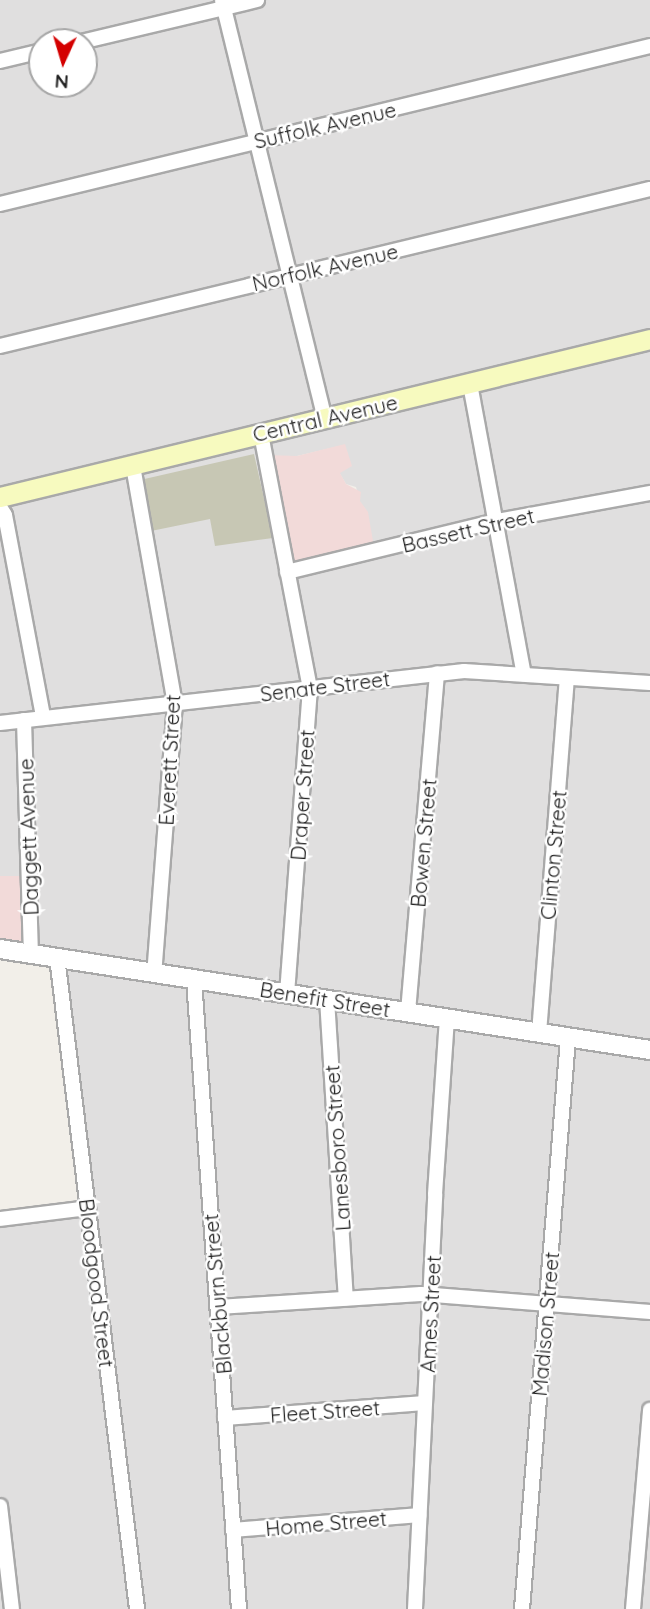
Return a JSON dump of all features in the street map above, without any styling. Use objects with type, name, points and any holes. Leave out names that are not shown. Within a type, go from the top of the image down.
[{"type":"main road","name":"Central Avenue","points":[[0,497],[133,467],[650,339]]},
{"type":"street","points":[[98,37],[223,4],[257,0]]},
{"type":"street","points":[[223,4],[292,275],[325,418]]},
{"type":"street","name":"Suffolk Avenue","points":[[0,204],[650,46]]},
{"type":"street","points":[[0,61],[28,54]]},
{"type":"street","name":"Norfolk Avenue","points":[[0,346],[650,189]]},
{"type":"street","points":[[470,384],[524,674]]},
{"type":"street","name":"Draper Street","points":[[261,434],[310,688],[287,993]]},
{"type":"street","name":"Everett Street","points":[[133,467],[175,703],[155,973]]},
{"type":"street","name":"Bassett Street","points":[[287,572],[497,521],[650,493]]},
{"type":"street","points":[[0,507],[5,515],[43,717]]},
{"type":"street","name":"Senate Street","points":[[0,723],[464,671],[650,683]]},
{"type":"street","name":"Bowen Street","points":[[408,1012],[437,673]]},
{"type":"street","name":"Clinton Street","points":[[539,1033],[567,678]]},
{"type":"street","name":"Daggett Avenue","points":[[24,720],[31,954]]},
{"type":"street","name":"Benefit Street","points":[[0,949],[650,1050]]},
{"type":"street","name":"Bloodgood Street","points":[[57,957],[137,1609]]},
{"type":"street","name":"Blackburn Street","points":[[194,979],[239,1609]]},
{"type":"street","name":"Lanesboro Street","points":[[327,999],[346,1298]]},
{"type":"street","name":"Ames Street","points":[[415,1609],[435,1194],[447,1019]]},
{"type":"street","name":"Madison Street","points":[[522,1609],[568,1038]]},
{"type":"street","points":[[0,1219],[88,1208]]},
{"type":"street","points":[[218,1307],[432,1294],[650,1312]]},
{"type":"street","name":"Fleet Street","points":[[225,1418],[424,1403]]},
{"type":"street","points":[[634,1609],[650,1410]]},
{"type":"street","points":[[0,1506],[12,1609]]},
{"type":"street","name":"Home Street","points":[[233,1530],[419,1515]]},
{"type":"shaded area","points":[[0,0],[650,0],[650,1609],[0,1609],[0,1216],[82,1207],[56,956],[31,950],[28,876],[0,876]],"holes":[[[344,445],[339,472],[346,484],[356,487],[360,501],[297,456]]]},
{"type":"shaded area","points":[[345,444],[352,466],[340,473],[346,484],[361,492],[360,501],[368,512],[374,547],[289,568],[267,455],[297,456]]},
{"type":"shaded area","points":[[254,454],[273,538],[215,546],[210,519],[151,531],[140,480]]},
{"type":"shaded area","points":[[0,876],[28,876],[31,950],[0,946]]}]
